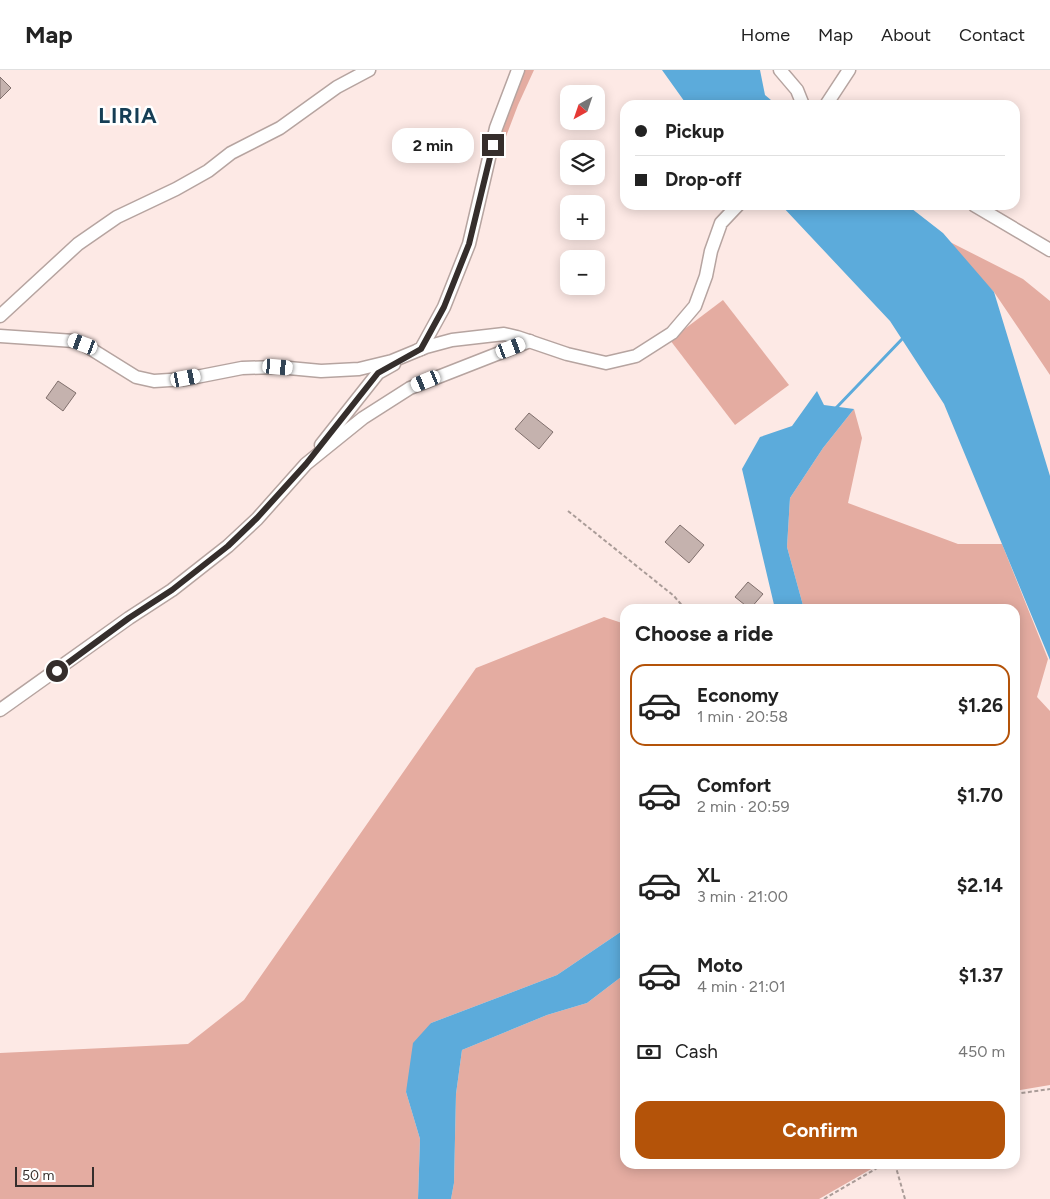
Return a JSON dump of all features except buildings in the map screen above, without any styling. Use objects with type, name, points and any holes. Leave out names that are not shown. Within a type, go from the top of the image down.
[{"type":"street","points":[[0,316],[78,244],[117,217],[208,171],[231,153],[280,128],[337,87],[369,70]]},
{"type":"street","points":[[0,710],[129,618],[172,590],[228,546],[257,518],[306,464],[378,373],[421,349],[444,307],[469,244],[496,128],[518,70]]},
{"type":"street","points":[[780,70],[797,90],[801,100]]},
{"type":"street","points":[[829,100],[849,70]]},
{"type":"street","points":[[0,336],[74,340],[136,376],[154,381],[186,378],[242,368],[278,367],[321,371],[360,368],[392,361],[421,349],[452,340],[504,334],[567,354],[606,363],[636,356],[672,333],[695,306],[706,276],[711,251],[721,223],[733,210]]},
{"type":"street","points":[[982,210],[1050,250]]},
{"type":"street","points":[[306,464],[363,418],[410,388],[530,341]]},
{"type":"path","points":[[568,511],[674,596],[681,604]]},
{"type":"path","points":[[1020,1093],[1050,1088]]},
{"type":"path","points":[[824,1199],[875,1169]]},
{"type":"path","points":[[897,1169],[906,1199]]},
{"type":"shaded area","points":[[519,70],[534,70],[502,147],[498,128]]},
{"type":"shaded area","points":[[942,238],[1023,279],[1050,301],[1050,375],[994,292]]},
{"type":"shaded area","points":[[723,300],[789,385],[735,425],[670,340]]},
{"type":"shaded area","points":[[854,409],[862,438],[848,503],[958,544],[1002,544],[1048,659],[1037,697],[1050,711],[1050,1085],[1020,1090],[1020,604],[803,604],[787,547],[790,498],[823,448]]},
{"type":"shaded area","points":[[604,617],[620,622],[620,932],[557,975],[431,1023],[406,1092],[420,1139],[418,1199],[0,1199],[0,1053],[188,1044],[244,1000],[476,668]]},
{"type":"shaded area","points":[[620,978],[620,1169],[871,1169],[819,1199],[451,1199],[454,1183],[456,1094],[462,1050],[547,1015],[587,1003]]},
{"type":"water","points":[[662,70],[760,70],[765,95],[771,100],[683,100]]},
{"type":"water","points":[[786,210],[913,210],[943,233],[994,292],[1050,476],[1050,660],[944,404],[890,321]]},
{"type":"water","points":[[817,391],[824,405],[854,409],[823,448],[790,498],[787,547],[803,604],[774,604],[742,469],[760,437],[792,426]]},
{"type":"water","points":[[620,932],[620,978],[587,1003],[547,1015],[462,1050],[456,1094],[454,1183],[451,1199],[418,1199],[420,1139],[406,1092],[413,1043],[431,1023],[557,975]]},
{"type":"waterway","points":[[836,408],[904,337]]},
{"type":"district","name":"LIRIA","points":[[128,115]]},
{"type":"route","points":[[57,671],[129,618],[172,590],[228,546],[257,518],[306,464],[378,373],[421,349],[444,307],[469,244],[493,145]]}]
